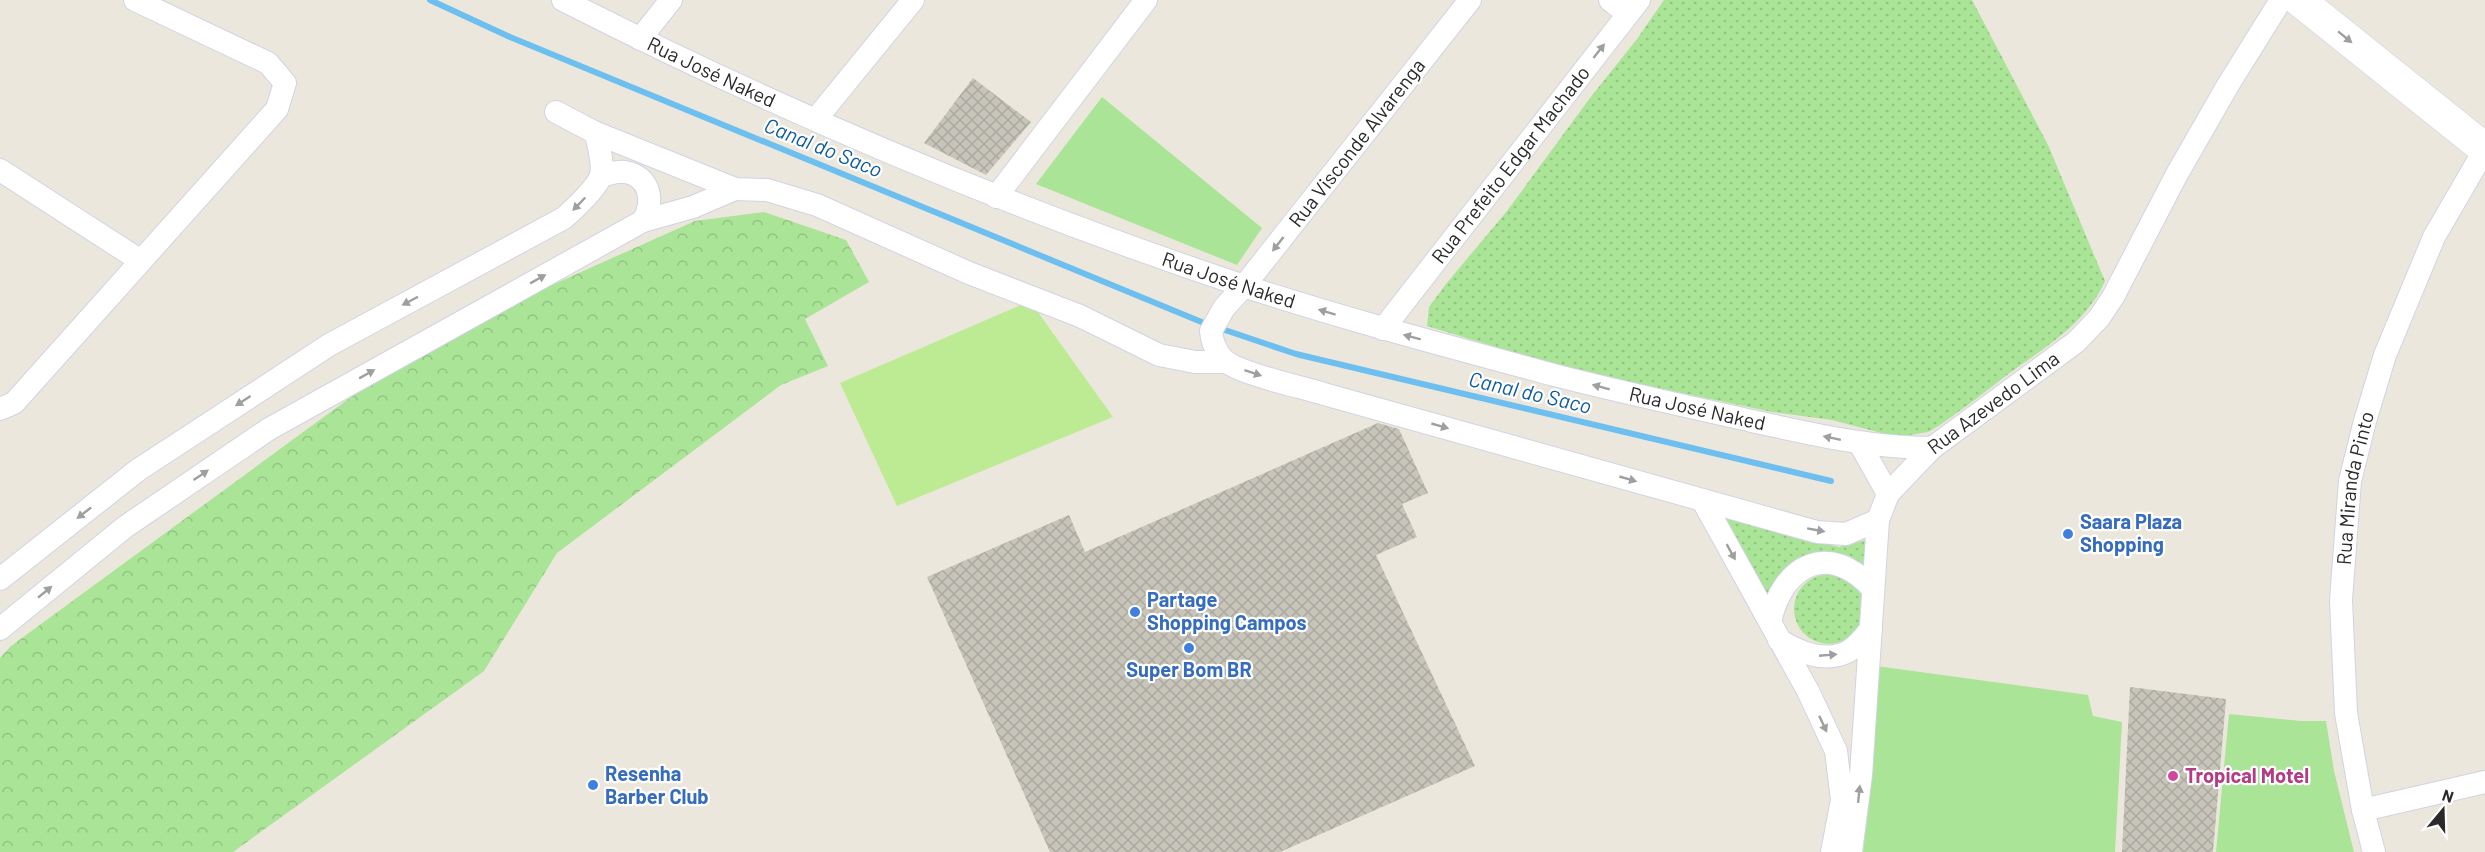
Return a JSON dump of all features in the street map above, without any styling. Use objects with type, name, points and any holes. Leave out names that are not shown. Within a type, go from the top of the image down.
[{"type":"main road","points":[[2299,0],[2485,149]]},
{"type":"street","points":[[0,409],[14,403],[277,109],[285,83],[268,63],[135,0]]},
{"type":"street","name":"Rua José Naked","points":[[563,0],[640,39],[996,197],[1244,286],[1383,329],[1624,393],[1860,444],[1932,448]]},
{"type":"street","points":[[640,39],[671,0]]},
{"type":"street","points":[[816,118],[913,0]]},
{"type":"street","points":[[996,197],[1146,0]]},
{"type":"street","name":"Rua Visconde Alvarenga","points":[[1211,331],[1224,308],[1244,286],[1470,0]]},
{"type":"street","points":[[1610,0],[1634,7]]},
{"type":"street","name":"Rua Azevedo Lima","points":[[1851,852],[1861,775],[1878,520],[1888,494],[1932,448],[2076,342],[2099,318],[2113,297],[2177,174],[2222,95],[2281,0]]},
{"type":"street","name":"Rua Prefeito Edgar Machado","points":[[1383,329],[1634,7]]},
{"type":"street","points":[[556,112],[596,133],[735,189],[768,190],[817,205],[969,273],[1080,316],[1159,355],[1195,362],[1225,362],[1246,371],[1817,532],[1846,534],[1878,520]]},
{"type":"street","points":[[0,579],[138,470],[329,345],[564,218],[581,203],[601,176],[596,133]]},
{"type":"street","name":"Rua Miranda Pinto","points":[[2374,852],[2363,810],[2346,713],[2341,600],[2350,481],[2385,355],[2434,237],[2485,149]]},
{"type":"street","points":[[0,170],[141,261]]},
{"type":"street","points":[[601,176],[628,172],[645,184],[650,193],[651,203],[644,221]]},
{"type":"street","points":[[0,629],[125,527],[269,429],[644,221],[693,207],[735,189]]},
{"type":"street","points":[[1172,358],[1211,331],[1215,348],[1225,362]]},
{"type":"street","points":[[1860,444],[1888,494]]},
{"type":"street","points":[[1703,501],[1808,691],[1836,751],[1842,800],[1833,852]]},
{"type":"street","points":[[1775,631],[1781,589],[1793,576],[1809,567],[1824,563],[1850,568],[1873,589]]},
{"type":"street","points":[[1775,631],[1805,654],[1825,655],[1846,653],[1871,629]]},
{"type":"street","points":[[2363,810],[2485,782]]},
{"type":"green space","points":[[1664,0],[1972,0],[2048,145],[2105,281],[2097,296],[2087,310],[2063,334],[1966,407],[1928,432],[1910,435],[1889,435],[1832,420],[1772,412],[1568,369],[1427,326],[1429,307],[1507,211]]},
{"type":"green space","points":[[1102,97],[1262,228],[1237,265],[1036,184]]},
{"type":"green space","points":[[764,212],[846,240],[869,282],[805,319],[828,366],[781,385],[557,553],[484,671],[233,852],[0,852],[0,658],[11,646],[429,340],[695,221]]},
{"type":"green space","points":[[1030,301],[1113,417],[897,506],[840,383]]},
{"type":"green space","points":[[1720,516],[1839,547],[1870,539],[1867,568],[1850,556],[1827,553],[1810,556],[1789,564],[1765,598]]},
{"type":"green space","points":[[1836,574],[1849,580],[1858,589],[1862,595],[1864,609],[1862,623],[1854,634],[1843,642],[1822,644],[1804,634],[1796,623],[1794,602],[1804,584],[1815,576]]},
{"type":"green space","points":[[1876,666],[2088,695],[2093,716],[2122,722],[2115,852],[1863,852],[1872,769]]},
{"type":"green space","points":[[2229,714],[2326,721],[2334,771],[2354,852],[2216,852]]},
{"type":"building","points":[[973,78],[1031,122],[986,175],[924,143]]},
{"type":"building","name":"Super Bom BR","points":[[1378,423],[1399,429],[1428,493],[1402,504],[1417,537],[1376,555],[1475,766],[1280,852],[1050,852],[927,577],[1069,515],[1085,552]]},
{"type":"building","name":"Tropical Motel","points":[[2130,687],[2226,699],[2213,852],[2122,852]]},
{"type":"waterway","name":"Canal do Saco","points":[[430,0],[510,37],[1204,323]]},
{"type":"waterway","name":"Canal do Saco","points":[[1225,330],[1296,354],[1831,481]]},
{"type":"place","name":"Saara Plaza Shopping","points":[[2068,534]]},
{"type":"place","name":"Partage Shopping Campos","points":[[1135,612]]},
{"type":"place","name":"Super Bom BR","points":[[1189,648]]},
{"type":"place","name":"Tropical Motel","points":[[2173,776]]},
{"type":"place","name":"Resenha Barber Club","points":[[593,785]]}]
